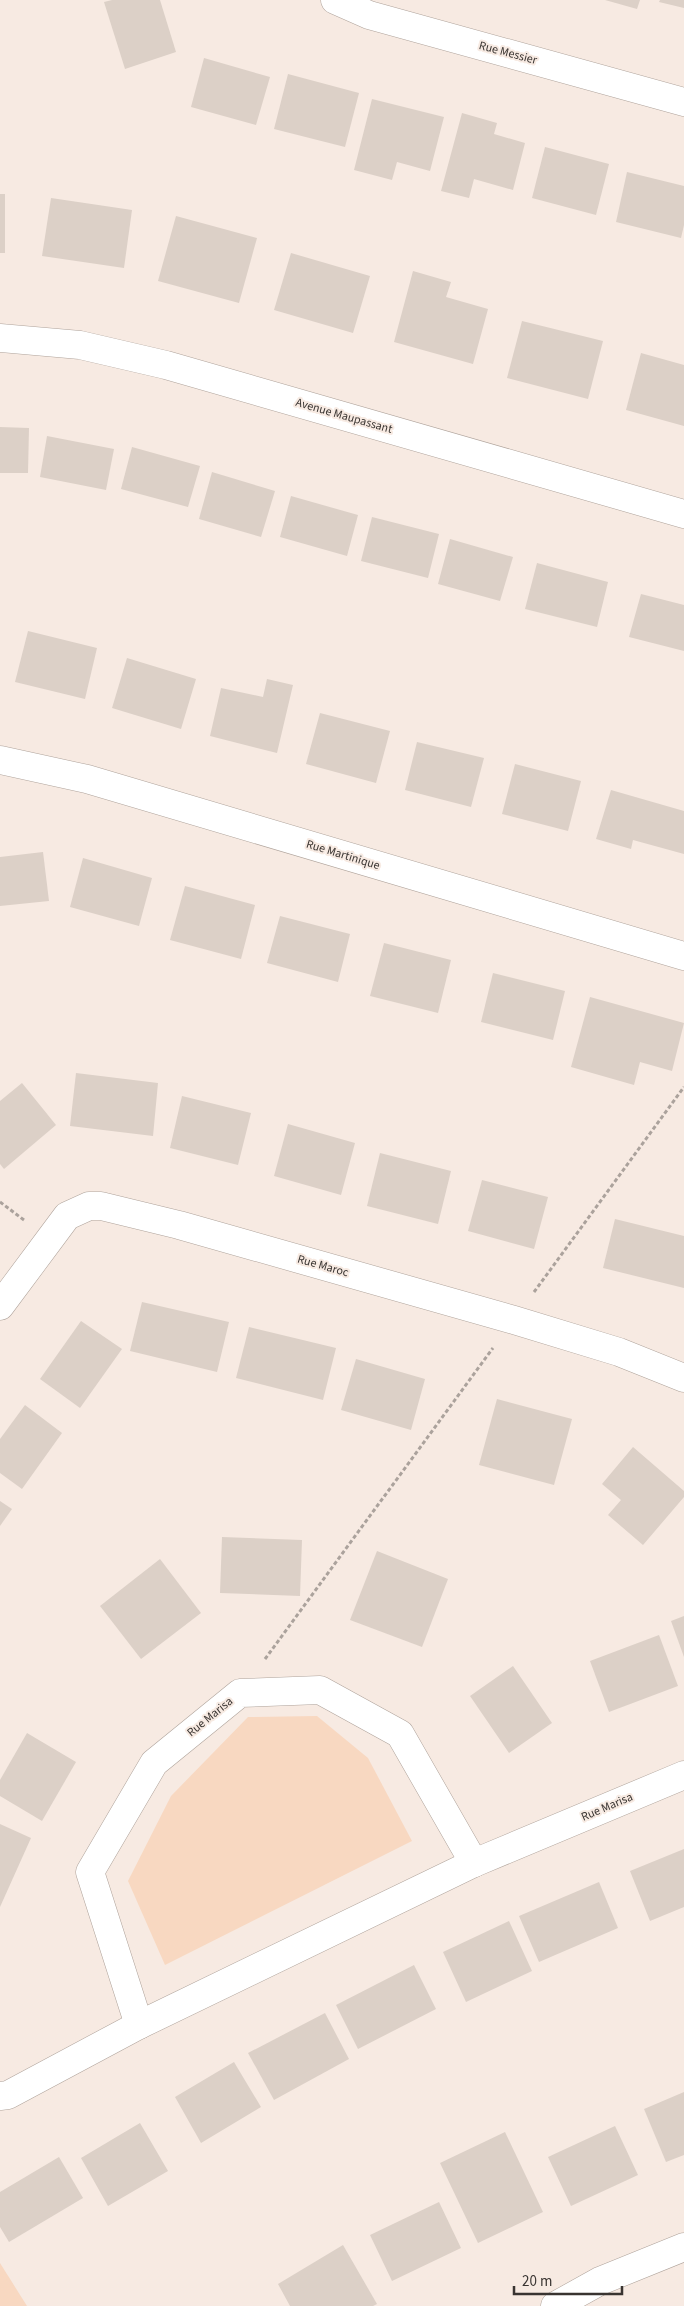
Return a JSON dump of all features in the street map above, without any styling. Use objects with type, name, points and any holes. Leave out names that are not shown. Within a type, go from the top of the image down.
[{"type":"street","name":"Rue Messier","points":[[335,0],[369,15],[684,102]]},
{"type":"street","name":"Avenue Maupassant","points":[[0,338],[80,345],[166,365],[684,514]]},
{"type":"street","name":"Rue Martinique","points":[[0,760],[86,778],[684,956]]},
{"type":"street","name":"Rue Maroc","points":[[0,1306],[67,1216],[89,1206],[102,1206],[179,1225],[514,1320],[619,1352],[684,1378]]},
{"type":"street","name":"Rue Marisa","points":[[139,2025],[90,1872],[154,1763],[240,1692],[320,1690],[400,1734],[474,1863]]},
{"type":"street","name":"Rue Marisa","points":[[0,2096],[8,2095],[139,2025],[474,1863],[684,1775]]},
{"type":"street","points":[[555,2306],[600,2281],[684,2247]]},
{"type":"path","points":[[240,1692],[684,1087]]},
{"type":"path","points":[[0,1202],[28,1223]]},
{"type":"shaded area","points":[[317,1716],[368,1758],[412,1841],[165,1965],[128,1881],[171,1796],[248,1717]]},
{"type":"shaded area","points":[[0,2263],[27,2306],[0,2306]]},
{"type":"building","points":[[112,0],[160,0],[176,52],[125,69],[104,2]]},
{"type":"building","points":[[605,0],[640,0],[637,9]]},
{"type":"building","points":[[660,0],[684,0],[684,8],[659,2]]},
{"type":"building","points":[[204,58],[270,77],[256,125],[191,107]]},
{"type":"building","points":[[288,74],[359,93],[345,147],[274,129]]},
{"type":"building","points":[[372,99],[444,117],[430,171],[397,162],[392,180],[354,170]]},
{"type":"building","points":[[462,113],[497,123],[494,134],[525,143],[513,190],[474,179],[469,198],[441,191]]},
{"type":"building","points":[[545,147],[609,164],[596,215],[532,198]]},
{"type":"building","points":[[627,172],[684,186],[684,225],[681,238],[616,222]]},
{"type":"building","points":[[0,194],[5,194],[5,253],[0,253]]},
{"type":"building","points":[[51,198],[132,210],[124,268],[42,256]]},
{"type":"building","points":[[176,216],[257,238],[239,303],[158,281]]},
{"type":"building","points":[[291,253],[370,276],[353,333],[274,310]]},
{"type":"building","points":[[413,271],[451,282],[446,297],[488,309],[473,364],[394,342]]},
{"type":"building","points":[[522,321],[603,341],[588,399],[507,378]]},
{"type":"building","points":[[641,353],[684,365],[684,426],[626,410]]},
{"type":"building","points":[[0,427],[29,428],[28,473],[0,473]]},
{"type":"building","points":[[47,436],[114,449],[106,490],[40,477]]},
{"type":"building","points":[[132,447],[200,466],[188,507],[121,489]]},
{"type":"building","points":[[212,472],[275,491],[261,537],[199,519]]},
{"type":"building","points":[[291,496],[358,515],[347,556],[280,537]]},
{"type":"building","points":[[372,517],[439,534],[428,578],[361,561]]},
{"type":"building","points":[[450,539],[513,557],[500,601],[438,584]]},
{"type":"building","points":[[537,563],[608,582],[597,627],[525,609]]},
{"type":"building","points":[[641,594],[684,605],[684,651],[629,637]]},
{"type":"building","points":[[28,631],[97,648],[85,699],[15,682]]},
{"type":"building","points":[[127,658],[196,679],[181,729],[112,708]]},
{"type":"building","points":[[267,679],[293,685],[277,753],[210,736],[221,688],[263,697]]},
{"type":"building","points":[[320,713],[390,731],[376,783],[306,764]]},
{"type":"building","points":[[417,742],[484,758],[471,807],[405,790]]},
{"type":"building","points":[[515,764],[581,781],[568,831],[502,814]]},
{"type":"building","points":[[611,790],[684,811],[684,854],[633,840],[631,849],[596,839]]},
{"type":"building","points":[[43,852],[49,901],[0,906],[0,857]]},
{"type":"building","points":[[83,858],[152,878],[139,926],[70,907]]},
{"type":"building","points":[[185,886],[255,905],[241,959],[170,940]]},
{"type":"building","points":[[280,916],[350,934],[338,982],[267,963]]},
{"type":"building","points":[[384,943],[451,960],[438,1013],[370,996]]},
{"type":"building","points":[[493,973],[565,991],[553,1040],[481,1022]]},
{"type":"building","points":[[590,997],[684,1023],[672,1071],[640,1062],[634,1085],[571,1067]]},
{"type":"building","points":[[76,1073],[158,1083],[153,1136],[70,1126]]},
{"type":"building","points":[[22,1083],[56,1125],[4,1169],[0,1164],[0,1101]]},
{"type":"building","points":[[182,1096],[251,1113],[238,1165],[170,1148]]},
{"type":"building","points":[[288,1124],[355,1143],[341,1195],[274,1176]]},
{"type":"building","points":[[380,1153],[451,1171],[438,1224],[367,1206]]},
{"type":"building","points":[[482,1180],[548,1197],[534,1249],[468,1231]]},
{"type":"building","points":[[615,1219],[684,1236],[684,1288],[603,1268]]},
{"type":"building","points":[[142,1302],[229,1322],[217,1372],[130,1351]]},
{"type":"building","points":[[81,1321],[122,1349],[80,1408],[40,1379]]},
{"type":"building","points":[[249,1327],[336,1348],[323,1400],[236,1378]]},
{"type":"building","points":[[356,1359],[425,1379],[411,1430],[341,1410]]},
{"type":"building","points":[[497,1399],[572,1419],[554,1485],[479,1465]]},
{"type":"building","points":[[25,1405],[62,1433],[22,1489],[0,1473],[0,1439]]},
{"type":"building","points":[[633,1447],[684,1491],[684,1497],[643,1545],[608,1515],[621,1500],[602,1484]]},
{"type":"building","points":[[0,1501],[12,1509],[0,1526]]},
{"type":"building","points":[[222,1537],[302,1540],[300,1596],[220,1593]]},
{"type":"building","points":[[377,1551],[448,1579],[422,1647],[350,1620]]},
{"type":"building","points":[[160,1559],[201,1613],[141,1659],[100,1606]]},
{"type":"building","points":[[684,1616],[684,1657],[671,1621]]},
{"type":"building","points":[[659,1635],[678,1686],[609,1712],[590,1661]]},
{"type":"building","points":[[513,1666],[552,1723],[509,1753],[470,1696]]},
{"type":"building","points":[[27,1733],[76,1762],[42,1821],[0,1796],[0,1780]]},
{"type":"building","points":[[0,1824],[31,1838],[0,1907]]},
{"type":"building","points":[[684,1849],[684,1907],[650,1921],[630,1871]]},
{"type":"building","points":[[599,1882],[618,1928],[539,1962],[519,1916]]},
{"type":"building","points":[[509,1921],[532,1971],[466,2002],[443,1952]]},
{"type":"building","points":[[414,1965],[436,2009],[358,2049],[336,2005]]},
{"type":"building","points":[[325,2013],[349,2059],[274,2100],[248,2053]]},
{"type":"building","points":[[234,2062],[261,2107],[201,2143],[175,2097]]},
{"type":"building","points":[[684,2092],[684,2155],[666,2162],[644,2109]]},
{"type":"building","points":[[140,2123],[168,2171],[108,2206],[81,2158]]},
{"type":"building","points":[[615,2126],[638,2175],[571,2206],[548,2157]]},
{"type":"building","points":[[505,2132],[543,2212],[478,2243],[440,2163]]},
{"type":"building","points":[[59,2157],[83,2198],[9,2242],[0,2227],[0,2192]]},
{"type":"building","points":[[439,2202],[461,2248],[392,2281],[370,2235]]},
{"type":"building","points":[[343,2245],[377,2304],[373,2306],[290,2306],[278,2284]]}]
